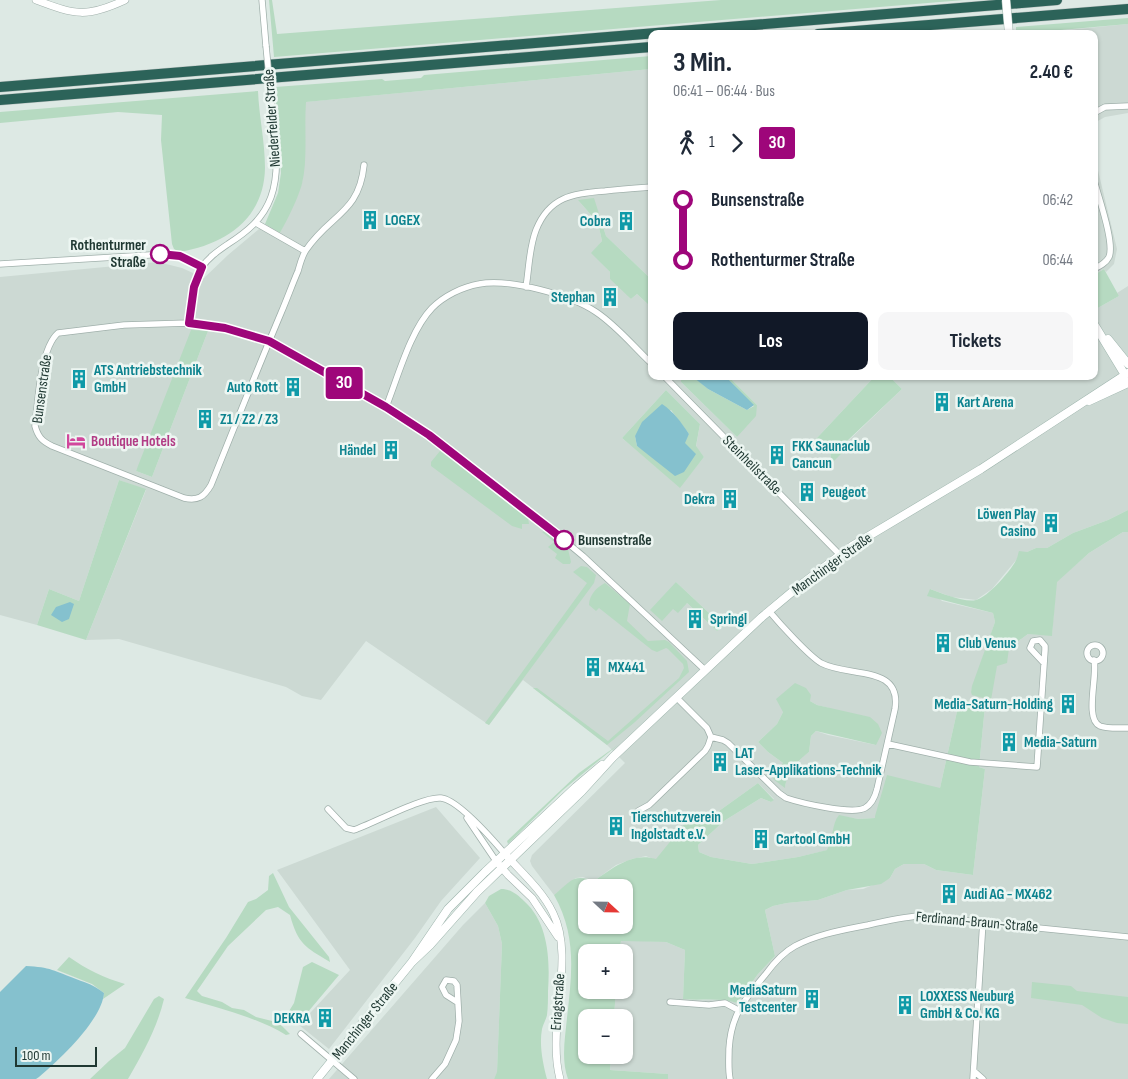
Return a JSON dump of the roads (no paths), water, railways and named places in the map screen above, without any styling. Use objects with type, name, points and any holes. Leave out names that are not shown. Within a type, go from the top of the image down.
[{"type":"highway","points":[[693,30],[1057,0]]},
{"type":"highway","points":[[866,30],[1128,8]]},
{"type":"highway","points":[[0,87],[648,34]]},
{"type":"highway","points":[[0,100],[648,47]]},
{"type":"main road","points":[[1006,0],[1009,30]]},
{"type":"main road","points":[[1098,327],[1128,364]]},
{"type":"main road","points":[[1098,329],[1127,377]]},
{"type":"main road","name":"Manchinger Straße","points":[[317,1079],[412,962],[448,909],[496,861],[507,857],[596,778],[613,757],[769,611],[840,555],[974,474],[1078,406],[1127,377]]},
{"type":"main road","points":[[502,868],[502,860],[507,857]]},
{"type":"main road","name":"Manchinger Straße","points":[[412,962],[430,945],[476,892],[502,868]]},
{"type":"street","points":[[36,0],[86,14],[102,10],[125,0]]},
{"type":"street","name":"Niederfelder Straße","points":[[189,323],[194,287],[202,267],[214,254],[240,237],[256,223],[268,204],[276,178],[262,0]]},
{"type":"street","points":[[1098,111],[1105,108],[1128,106]]},
{"type":"street","points":[[269,341],[305,251],[321,232],[343,213],[352,202],[360,189],[364,165]]},
{"type":"street","points":[[526,287],[535,232],[553,205],[580,193],[648,187]]},
{"type":"street","points":[[1098,195],[1111,244],[1108,258],[1098,267]]},
{"type":"street","points":[[256,223],[305,251]]},
{"type":"street","points":[[0,264],[166,254],[180,256],[202,267]]},
{"type":"street","points":[[386,407],[419,326],[432,308],[463,288],[479,284],[526,287],[565,296],[595,311],[620,332],[648,360]]},
{"type":"street","name":"Bunsenstraße","points":[[269,341],[211,486],[200,498],[193,500],[184,498],[52,446],[37,434],[35,426],[43,363],[52,338],[58,333],[124,325],[189,323],[225,328],[269,341],[386,407],[429,435],[564,540],[637,605],[705,670]]},
{"type":"street","name":"Steinheilstraße","points":[[670,380],[840,555]]},
{"type":"street","points":[[711,737],[728,743],[786,798],[849,811],[863,809],[873,801],[897,700],[893,686],[879,677],[835,668],[822,663],[769,611]]},
{"type":"street","points":[[1094,660],[1092,707],[1094,720],[1102,726],[1128,728]]},
{"type":"street","points":[[888,744],[970,762],[1037,767],[1044,663]]},
{"type":"street","points":[[638,811],[649,805],[705,751],[711,737],[707,728],[676,697]]},
{"type":"street","points":[[328,809],[344,826],[351,830],[435,798],[448,800],[464,812],[507,857]]},
{"type":"street","points":[[464,812],[496,861],[532,898],[560,940]]},
{"type":"street","name":"Eriagstraße","points":[[507,857],[545,900],[553,913],[558,927],[561,970],[556,1035],[557,1064],[560,1079]]},
{"type":"street","name":"Ferdinand-Braun-Straße","points":[[730,1079],[730,1041],[732,1024],[738,1010],[777,959],[793,947],[807,940],[908,916],[982,921],[1128,937]]},
{"type":"street","points":[[973,1079],[982,921]]},
{"type":"street","points":[[432,1079],[445,1064],[456,1040],[459,1021],[456,1002]]},
{"type":"street","points":[[670,1002],[709,1005],[726,1003],[738,1010]]},
{"type":"street","points":[[301,1034],[354,1079]]},
{"type":"street","points":[[974,1071],[983,1079]]},
{"type":"water","points":[[697,380],[729,380],[754,405],[747,410],[708,389]]},
{"type":"water","points":[[662,404],[674,414],[689,434],[685,443],[696,454],[684,472],[675,476],[637,446],[635,436],[642,422]]},
{"type":"water","points":[[70,602],[74,604],[69,619],[62,622],[51,615],[56,607]]},
{"type":"water","points":[[26,966],[47,968],[90,984],[104,993],[96,1015],[88,1027],[68,1050],[39,1077],[36,1079],[0,1079],[0,992]]},
{"type":"place","name":"LOGEX","points":[[370,220]]},
{"type":"place","name":"Cobra","points":[[626,221]]},
{"type":"place","name":"Rothenturmer Straße","points":[[160,254]]},
{"type":"place","name":"Stephan","points":[[610,297]]},
{"type":"place","name":"ATS Antriebstechnik GmbH","points":[[79,379]]},
{"type":"place","name":"Auto Rott","points":[[293,387]]},
{"type":"place","name":"Kart Arena","points":[[942,402]]},
{"type":"place","name":"Z1 / Z2 / Z3","points":[[205,419]]},
{"type":"place","name":"Boutique Hotels","points":[[76,441]]},
{"type":"place","name":"Händel","points":[[391,450]]},
{"type":"place","name":"FKK Saunaclub Cancun","points":[[777,455]]},
{"type":"place","name":"Peugeot","points":[[807,492]]},
{"type":"place","name":"Dekra","points":[[730,499]]},
{"type":"place","name":"Löwen Play Casino","points":[[1051,523]]},
{"type":"place","name":"Bunsenstraße","points":[[564,540]]},
{"type":"place","name":"Springl","points":[[695,619]]},
{"type":"place","name":"Club Venus","points":[[943,643]]},
{"type":"place","name":"MX441","points":[[593,667]]},
{"type":"place","name":"Media-Saturn-Holding","points":[[1068,704]]},
{"type":"place","name":"Media-Saturn","points":[[1009,742]]},
{"type":"place","name":"LAT Laser-Applikations-Technik","points":[[720,762]]},
{"type":"place","name":"Tierschutzverein Ingolstadt e.V.","points":[[616,826]]},
{"type":"place","name":"Cartool GmbH","points":[[761,839]]},
{"type":"place","name":"Audi AG - MX462","points":[[949,894]]},
{"type":"place","name":"MediaSaturn Testcenter","points":[[812,999]]},
{"type":"place","name":"LOXXESS Neuburg GmbH & Co. KG","points":[[905,1005]]},
{"type":"place","name":"DEKRA","points":[[325,1018]]}]
